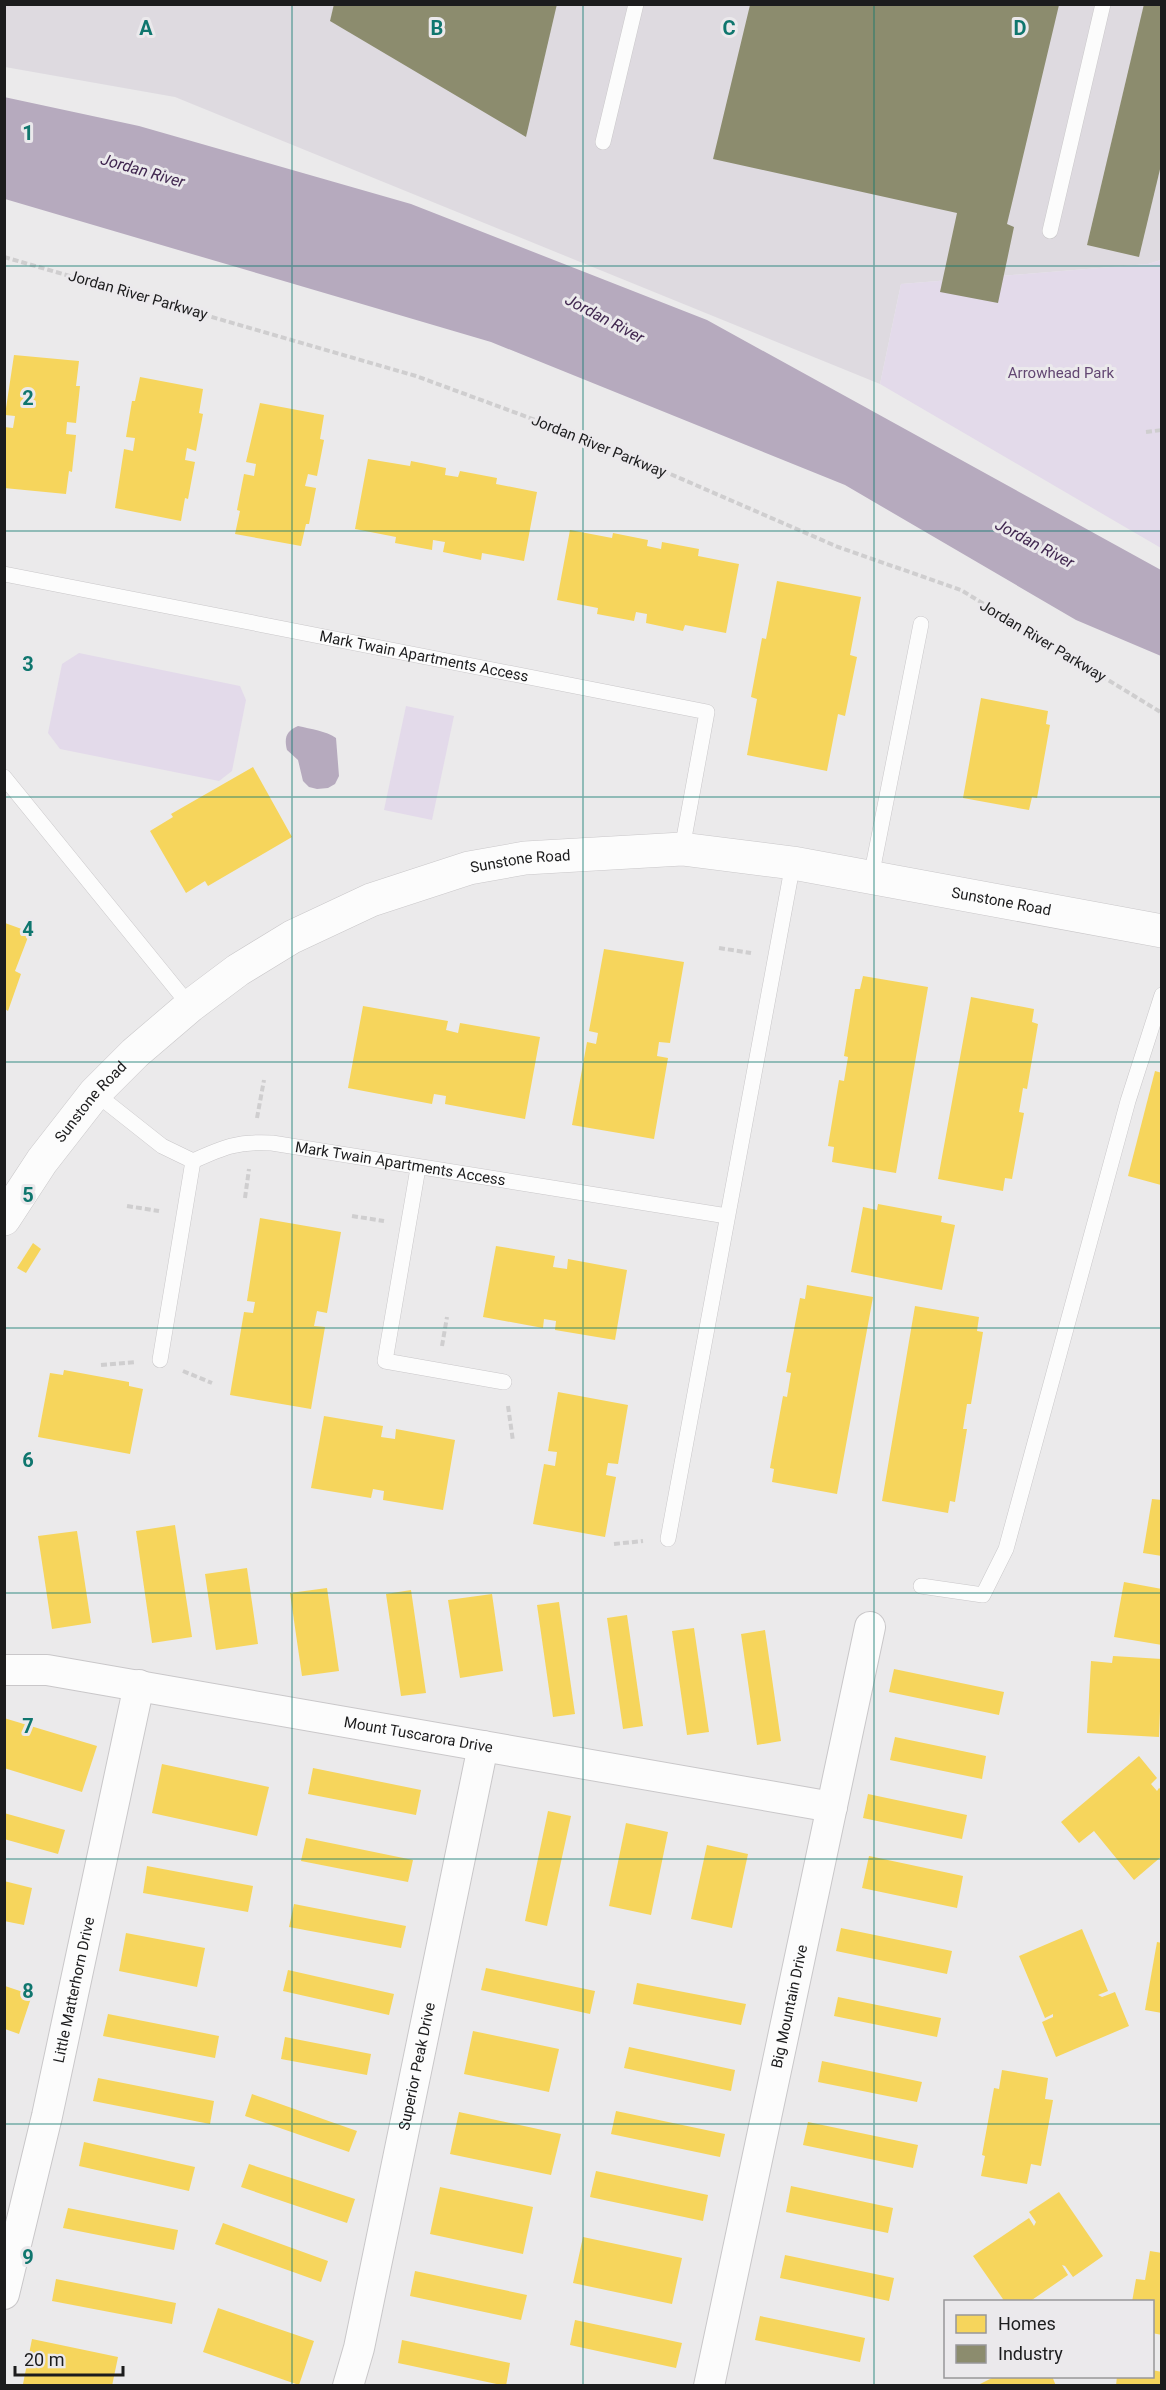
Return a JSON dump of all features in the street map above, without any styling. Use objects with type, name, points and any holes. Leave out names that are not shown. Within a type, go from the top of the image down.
[{"type":"street","name":"Sunstone Road","points":[[4,1219],[42,1161],[95,1093],[135,1053],[190,1006],[238,970],[292,937],[371,900],[469,868],[525,858],[682,849],[793,863],[1161,932]]},
{"type":"street","name":"Big Mountain Drive","points":[[709,2385],[870,1627]]},
{"type":"street","name":"Mount Tuscarora Drive","points":[[4,1670],[47,1670],[139,1685],[832,1807]]},
{"type":"street","name":"Little Matterhorn Drive","points":[[4,2294],[47,2116],[139,1685]]},
{"type":"street","name":"Superior Peak Drive","points":[[348,2385],[359,2348],[483,1746]]},
{"type":"lane","points":[[603,142],[636,4]]},
{"type":"lane","points":[[1050,231],[1103,4]]},
{"type":"lane","name":"Mark Twain Apartments Access","points":[[4,574],[706,712],[682,849]]},
{"type":"lane","points":[[871,877],[921,624]]},
{"type":"lane","points":[[4,777],[190,1006]]},
{"type":"lane","points":[[668,1539],[793,863]]},
{"type":"lane","points":[[921,1586],[983,1595],[1006,1550],[1128,1101],[1161,995]]},
{"type":"lane","points":[[95,1093],[162,1146],[194,1161],[160,1360]]},
{"type":"lane","name":"Mark Twain Apartments Access","points":[[194,1161],[227,1146],[252,1142],[272,1143],[727,1216]]},
{"type":"lane","points":[[418,1168],[385,1361],[504,1382]]},
{"type":"path","name":"Jordan River Parkway","points":[[4,257],[416,376],[606,446],[838,547],[961,590],[1161,713]]},
{"type":"path","points":[[1146,432],[1161,430]]},
{"type":"path","points":[[504,1382],[513,1441]]},
{"type":"shaded area","points":[[4,5],[1161,5],[1161,260],[1148,264],[901,284],[880,384],[175,97],[5,67]]},
{"type":"green space","name":"Arrowhead Park","points":[[1161,260],[1161,548],[880,384],[901,284],[1148,264]]},
{"type":"green space","points":[[79,653],[240,686],[246,700],[232,771],[219,781],[60,749],[48,733],[62,664]]},
{"type":"green space","points":[[406,706],[454,716],[432,820],[384,810]]},
{"type":"water","name":"Jordan River","points":[[4,97],[139,126],[411,204],[707,320],[1161,570],[1161,656],[1076,620],[845,485],[491,342],[5,199]]},
{"type":"water","points":[[298,726],[323,732],[336,738],[339,776],[335,784],[328,788],[309,787],[303,781],[298,760],[287,750],[287,735]]},
{"type":"building: Homes","points":[[14,355],[79,361],[76,386],[80,386],[76,423],[67,422],[66,434],[76,435],[72,472],[69,471],[66,494],[4,488],[4,427],[13,428],[15,416],[5,415]]},
{"type":"building: Homes","points":[[140,377],[203,389],[199,413],[203,414],[196,451],[187,448],[185,460],[195,462],[181,521],[115,508],[124,449],[133,451],[135,438],[126,437],[132,401],[135,401]]},
{"type":"building: Homes","points":[[260,403],[324,415],[320,439],[324,440],[317,476],[308,474],[305,486],[316,488],[309,524],[306,524],[301,546],[235,534],[244,474],[254,476],[256,464],[246,462]]},
{"type":"building: Homes","points":[[368,459],[410,466],[411,461],[446,468],[445,475],[458,477],[460,471],[497,478],[496,484],[537,492],[524,561],[482,553],[481,560],[443,552],[445,542],[433,540],[432,550],[395,543],[396,537],[355,529]]},
{"type":"building: Homes","points":[[570,530],[612,538],[613,533],[648,540],[647,546],[661,549],[662,542],[699,549],[698,556],[739,564],[726,633],[685,625],[683,631],[646,623],[647,614],[636,612],[634,621],[597,614],[598,608],[557,600]]},
{"type":"building: Homes","points":[[777,581],[861,597],[850,655],[857,657],[845,716],[838,714],[827,771],[747,755],[757,699],[751,697],[762,638],[766,639]]},
{"type":"building: Homes","points":[[981,698],[1048,711],[1046,724],[1050,725],[1037,798],[1032,797],[1029,810],[963,798]]},
{"type":"building: Homes","points":[[253,767],[292,837],[208,886],[205,881],[186,893],[150,831],[173,817],[171,814]]},
{"type":"building: Homes","points":[[5,923],[30,932],[15,971],[21,974],[8,1011],[5,1009]]},
{"type":"building: Homes","points":[[604,949],[684,962],[670,1043],[659,1042],[657,1056],[668,1058],[654,1139],[572,1125],[587,1042],[596,1044],[598,1033],[589,1031]]},
{"type":"building: Homes","points":[[863,976],[928,987],[896,1173],[832,1162],[834,1147],[828,1146],[839,1080],[844,1081],[848,1057],[844,1056],[855,989],[860,989]]},
{"type":"building: Homes","points":[[971,997],[1034,1009],[1032,1022],[1038,1024],[1027,1089],[1023,1088],[1019,1112],[1024,1113],[1012,1179],[1005,1178],[1003,1191],[938,1179]]},
{"type":"building: Homes","points":[[363,1006],[448,1021],[446,1030],[458,1033],[460,1023],[540,1037],[525,1119],[445,1104],[446,1096],[434,1094],[432,1104],[348,1088]]},
{"type":"building: Homes","points":[[1155,1071],[1162,1073],[1161,1185],[1128,1176]]},
{"type":"building: Homes","points":[[878,1204],[942,1216],[941,1222],[955,1225],[942,1290],[851,1272],[863,1207],[877,1210]]},
{"type":"building: Homes","points":[[260,1218],[341,1232],[327,1313],[317,1311],[314,1326],[325,1327],[311,1409],[230,1395],[244,1312],[253,1313],[255,1302],[247,1301]]},
{"type":"building: Homes","points":[[33,1243],[41,1249],[26,1273],[17,1268]]},
{"type":"building: Homes","points":[[496,1246],[555,1256],[553,1267],[567,1269],[568,1259],[627,1270],[615,1340],[555,1330],[556,1321],[544,1319],[543,1328],[483,1317]]},
{"type":"building: Homes","points":[[807,1285],[873,1297],[837,1494],[772,1482],[774,1469],[770,1468],[783,1396],[787,1397],[791,1373],[786,1372],[800,1298],[805,1299]]},
{"type":"building: Homes","points":[[915,1306],[979,1317],[977,1331],[983,1332],[971,1404],[967,1404],[963,1429],[967,1429],[955,1502],[950,1501],[948,1513],[882,1501]]},
{"type":"building: Homes","points":[[64,1370],[129,1382],[129,1386],[143,1389],[130,1454],[38,1437],[50,1373],[63,1375]]},
{"type":"building: Homes","points":[[558,1392],[628,1405],[618,1464],[608,1463],[606,1475],[616,1477],[605,1537],[533,1524],[544,1464],[555,1466],[557,1452],[548,1451]]},
{"type":"building: Homes","points":[[324,1416],[383,1426],[381,1437],[395,1439],[396,1429],[455,1440],[443,1510],[383,1500],[384,1491],[373,1489],[371,1498],[311,1488]]},
{"type":"building: Homes","points":[[1152,1499],[1162,1500],[1162,1556],[1143,1553]]},
{"type":"building: Homes","points":[[175,1525],[192,1637],[152,1643],[136,1531]]},
{"type":"building: Homes","points":[[77,1531],[91,1623],[52,1629],[38,1536]]},
{"type":"building: Homes","points":[[247,1568],[258,1644],[216,1650],[205,1574]]},
{"type":"building: Homes","points":[[1124,1582],[1162,1589],[1162,1645],[1114,1637]]},
{"type":"building: Homes","points":[[327,1588],[339,1671],[302,1676],[290,1593]]},
{"type":"building: Homes","points":[[411,1590],[426,1693],[401,1696],[386,1594]]},
{"type":"building: Homes","points":[[492,1594],[503,1671],[460,1678],[448,1600]]},
{"type":"building: Homes","points":[[559,1602],[575,1714],[553,1717],[537,1605]]},
{"type":"building: Homes","points":[[627,1615],[643,1726],[623,1729],[607,1618]]},
{"type":"building: Homes","points":[[694,1628],[709,1732],[687,1735],[672,1631]]},
{"type":"building: Homes","points":[[765,1630],[781,1741],[757,1745],[741,1634]]},
{"type":"building: Homes","points":[[1113,1656],[1162,1659],[1159,1737],[1087,1733],[1091,1661],[1112,1663]]},
{"type":"building: Homes","points":[[894,1669],[1004,1692],[999,1715],[889,1692]]},
{"type":"building: Homes","points":[[4,1718],[97,1746],[82,1792],[4,1768]]},
{"type":"building: Homes","points":[[895,1737],[986,1756],[982,1779],[890,1760]]},
{"type":"building: Homes","points":[[1139,1756],[1157,1778],[1151,1784],[1157,1791],[1159,1788],[1162,1790],[1162,1856],[1134,1880],[1094,1831],[1079,1843],[1061,1822]]},
{"type":"building: Homes","points":[[162,1764],[269,1787],[257,1836],[152,1813]]},
{"type":"building: Homes","points":[[313,1768],[421,1790],[416,1815],[308,1794]]},
{"type":"building: Homes","points":[[868,1794],[967,1815],[962,1839],[863,1818]]},
{"type":"building: Homes","points":[[548,1811],[571,1816],[547,1926],[525,1921]]},
{"type":"building: Homes","points":[[4,1813],[65,1830],[58,1854],[4,1839]]},
{"type":"building: Homes","points":[[626,1823],[668,1832],[651,1915],[609,1906]]},
{"type":"building: Homes","points":[[306,1838],[413,1860],[408,1882],[301,1861]]},
{"type":"building: Homes","points":[[707,1845],[748,1854],[732,1928],[691,1919]]},
{"type":"building: Homes","points":[[869,1856],[963,1876],[957,1908],[862,1888]]},
{"type":"building: Homes","points":[[147,1866],[253,1886],[248,1912],[143,1893]]},
{"type":"building: Homes","points":[[4,1881],[32,1888],[24,1925],[4,1921]]},
{"type":"building: Homes","points":[[294,1904],[406,1926],[401,1948],[289,1927]]},
{"type":"building: Homes","points":[[841,1928],[952,1951],[947,1974],[836,1951]]},
{"type":"building: Homes","points":[[1082,1929],[1108,1991],[1098,1995],[1102,1997],[1115,1992],[1129,2026],[1056,2057],[1042,2022],[1053,2017],[1053,2014],[1045,2018],[1019,1956]]},
{"type":"building: Homes","points":[[126,1933],[205,1948],[197,1987],[119,1971]]},
{"type":"building: Homes","points":[[1157,1942],[1162,1943],[1162,2013],[1145,2010]]},
{"type":"building: Homes","points":[[486,1968],[595,1991],[590,2014],[481,1990]]},
{"type":"building: Homes","points":[[288,1970],[394,1994],[389,2015],[283,1991]]},
{"type":"building: Homes","points":[[637,1983],[746,2004],[741,2025],[633,2004]]},
{"type":"building: Homes","points":[[5,1986],[32,1995],[19,2034],[5,2029]]},
{"type":"building: Homes","points":[[838,1997],[941,2018],[937,2037],[834,2016]]},
{"type":"building: Homes","points":[[108,2014],[219,2036],[215,2058],[103,2036]]},
{"type":"building: Homes","points":[[473,2031],[559,2049],[549,2092],[464,2074]]},
{"type":"building: Homes","points":[[285,2037],[371,2054],[367,2075],[281,2059]]},
{"type":"building: Homes","points":[[629,2047],[735,2070],[731,2091],[624,2068]]},
{"type":"building: Homes","points":[[822,2061],[922,2082],[917,2102],[818,2082]]},
{"type":"building: Homes","points":[[1002,2070],[1048,2078],[1045,2099],[1053,2100],[1041,2166],[1031,2164],[1027,2184],[981,2176],[985,2156],[982,2155],[994,2088],[999,2089]]},
{"type":"building: Homes","points":[[98,2078],[214,2101],[210,2124],[93,2101]]},
{"type":"building: Homes","points":[[252,2094],[357,2131],[349,2152],[245,2116]]},
{"type":"building: Homes","points":[[616,2111],[725,2134],[720,2157],[611,2134]]},
{"type":"building: Homes","points":[[459,2112],[561,2134],[551,2175],[450,2154]]},
{"type":"building: Homes","points":[[808,2122],[918,2145],[913,2168],[803,2145]]},
{"type":"building: Homes","points":[[84,2142],[195,2167],[189,2191],[79,2166]]},
{"type":"building: Homes","points":[[249,2164],[355,2199],[347,2223],[241,2187]]},
{"type":"building: Homes","points":[[596,2171],[708,2195],[703,2221],[590,2197]]},
{"type":"building: Homes","points":[[791,2186],[893,2208],[888,2233],[786,2212]]},
{"type":"building: Homes","points":[[440,2187],[533,2207],[523,2254],[430,2234]]},
{"type":"building: Homes","points":[[1059,2192],[1103,2256],[1073,2277],[1062,2265],[1068,2275],[1032,2300],[1004,2300],[973,2256],[1029,2218],[1034,2226],[1036,2222],[1029,2212]]},
{"type":"building: Homes","points":[[68,2208],[178,2230],[174,2250],[63,2228]]},
{"type":"building: Homes","points":[[223,2223],[328,2261],[321,2282],[215,2244]]},
{"type":"building: Homes","points":[[583,2237],[682,2258],[672,2304],[573,2283]]},
{"type":"building: Homes","points":[[1150,2251],[1162,2253],[1162,2335],[1154,2333],[1154,2300],[1132,2300],[1136,2279],[1145,2280]]},
{"type":"building: Homes","points":[[785,2255],[894,2278],[889,2301],[780,2278]]},
{"type":"building: Homes","points":[[415,2271],[527,2295],[521,2320],[410,2296]]},
{"type":"building: Homes","points":[[56,2279],[176,2303],[172,2324],[52,2301]]},
{"type":"building: Homes","points":[[218,2308],[314,2341],[299,2385],[203,2352]]},
{"type":"building: Homes","points":[[760,2316],[865,2338],[860,2362],[755,2340]]},
{"type":"building: Homes","points":[[575,2320],[682,2343],[676,2368],[570,2345]]},
{"type":"building: Homes","points":[[32,2339],[118,2357],[112,2386],[23,2384]]},
{"type":"building: Homes","points":[[402,2340],[510,2363],[506,2386],[398,2363]]},
{"type":"building: Homes","points":[[1154,2370],[1162,2372],[1162,2386],[1116,2386],[1117,2378],[1154,2378]]},
{"type":"building: Homes","points":[[992,2378],[1053,2378],[1056,2386],[976,2386]]},
{"type":"building: Industry","points":[[334,4],[557,4],[526,137],[330,21]]},
{"type":"building: Industry","points":[[1144,4],[1162,4],[1162,161],[1139,257],[1087,245]]},
{"type":"building: Industry","points":[[750,5],[1059,5],[1007,224],[1014,227],[998,303],[940,292],[957,213],[713,159]]}]
